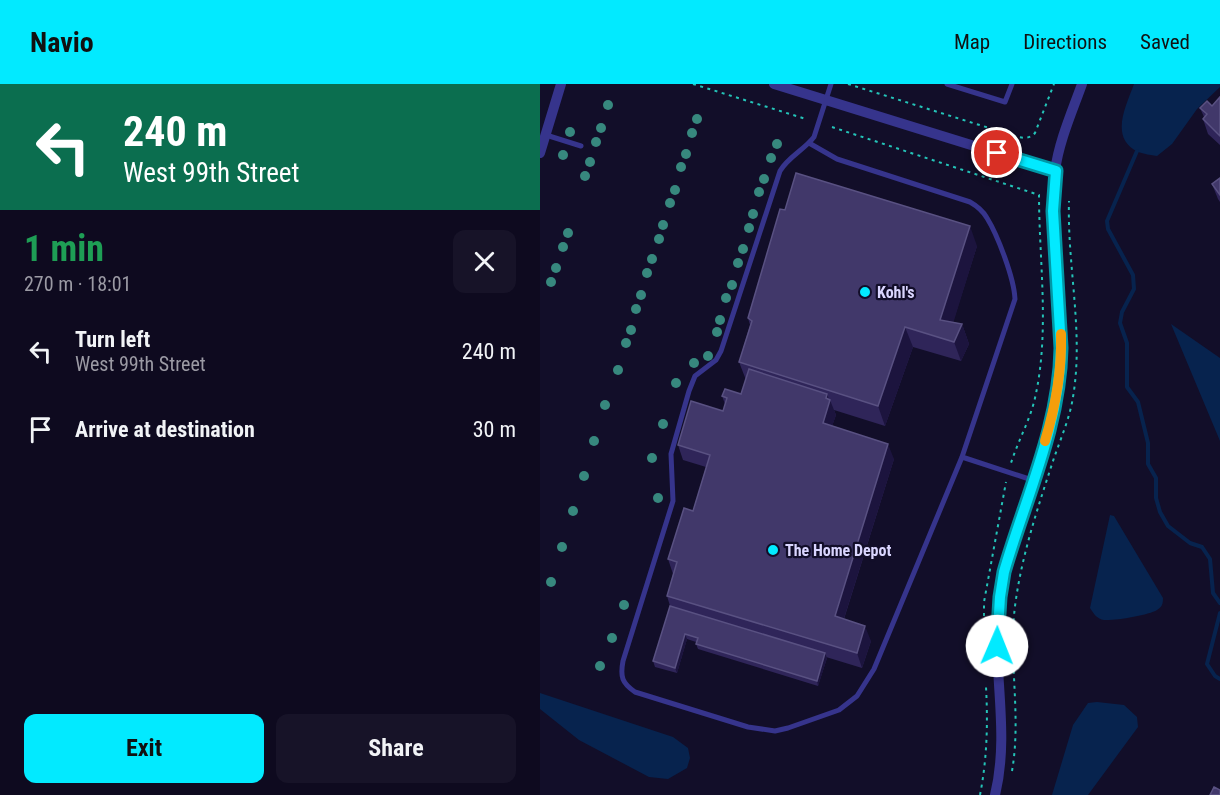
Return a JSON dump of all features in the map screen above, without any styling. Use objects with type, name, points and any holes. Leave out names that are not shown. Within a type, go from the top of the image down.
[{"type":"street","points":[[540,153],[561,84]]},
{"type":"street","points":[[774,84],[1056,171]]},
{"type":"street","points":[[995,795],[1000,771],[1001,742],[997,646],[1000,597],[1011,547],[1054,412],[1061,371],[1060,310],[1053,211],[1061,144],[1082,84]]},
{"type":"lane","points":[[809,143],[837,159],[977,206],[988,218],[1012,278],[1015,299],[962,457],[874,669],[857,696],[839,710],[775,731],[748,727],[635,692],[623,682],[621,673],[673,501],[671,454],[689,390],[695,376],[716,360],[721,351],[780,171],[787,161],[809,143],[816,131],[831,84]]},
{"type":"lane","points":[[947,84],[1005,102],[1012,84]]},
{"type":"lane","points":[[546,135],[581,146]]},
{"type":"lane","points":[[962,457],[1033,480]]},
{"type":"path","points":[[693,84],[806,119]]},
{"type":"path","points":[[848,84],[1026,138],[1035,133],[1054,84]]},
{"type":"path","points":[[832,127],[1039,195],[1044,293],[1035,398],[1003,495],[984,602],[984,652]]},
{"type":"path","points":[[1012,772],[1016,750],[1012,652],[1015,601],[1043,493],[1073,399],[1077,363],[1069,238],[1069,201]]},
{"type":"path","points":[[980,795],[986,759],[988,721],[986,686]]},
{"type":"water","points":[[1134,84],[1220,84],[1220,87],[1197,109],[1172,144],[1157,156],[1138,152],[1124,139],[1122,121]]},
{"type":"water","points":[[1171,324],[1220,358],[1220,441]]},
{"type":"water","points":[[1110,515],[1114,516],[1163,598],[1162,605],[1157,610],[1147,614],[1104,620],[1094,614],[1090,608]]},
{"type":"water","points":[[540,693],[673,737],[688,748],[690,758],[687,768],[668,779],[649,777],[579,740],[540,709]]},
{"type":"water","points":[[1088,703],[1124,705],[1137,717],[1138,727],[1088,795],[1052,795],[1073,725]]},
{"type":"building","points":[[1220,97],[1220,136],[1203,119],[1207,114],[1200,108],[1207,101],[1212,106]]},
{"type":"building","name":"Kohl's","points":[[796,173],[970,226],[940,320],[962,324],[954,342],[905,327],[878,406],[739,362],[752,321],[748,318],[780,209],[785,210]]},
{"type":"building","points":[[1220,178],[1220,195],[1212,184]]},
{"type":"building","name":"The Home Depot","points":[[749,369],[827,394],[826,398],[830,400],[823,423],[888,444],[835,616],[865,626],[857,653],[667,596],[677,562],[668,559],[684,508],[693,511],[710,455],[678,445],[691,401],[723,411],[727,398],[722,396],[725,389],[741,394]]},
{"type":"building","points":[[670,606],[825,653],[817,681],[696,644],[698,638],[685,634],[675,668],[653,661]]},
{"type":"building","points":[[1214,787],[1220,790],[1220,795],[1210,795]]},
{"type":"waterway","points":[[1137,151],[1107,221],[1108,229],[1133,275],[1134,289],[1122,312],[1120,323],[1127,343],[1127,387],[1138,402],[1148,443],[1148,464],[1156,478],[1156,498],[1160,512],[1168,526],[1190,543],[1202,547],[1210,559],[1213,593],[1220,603]]},
{"type":"waterway","points":[[1220,613],[1207,664],[1215,676],[1220,679]]},
{"type":"slow traffic","points":[[1045,441],[1054,412],[1061,371],[1061,334]]},
{"type":"place","name":"Kohl's","points":[[865,292]]},
{"type":"place","name":"The Home Depot","points":[[773,550]]},
{"type":"route","points":[[997,153],[1056,171],[1053,211],[1060,310],[1061,371],[1054,412],[1004,572],[997,646]]}]
